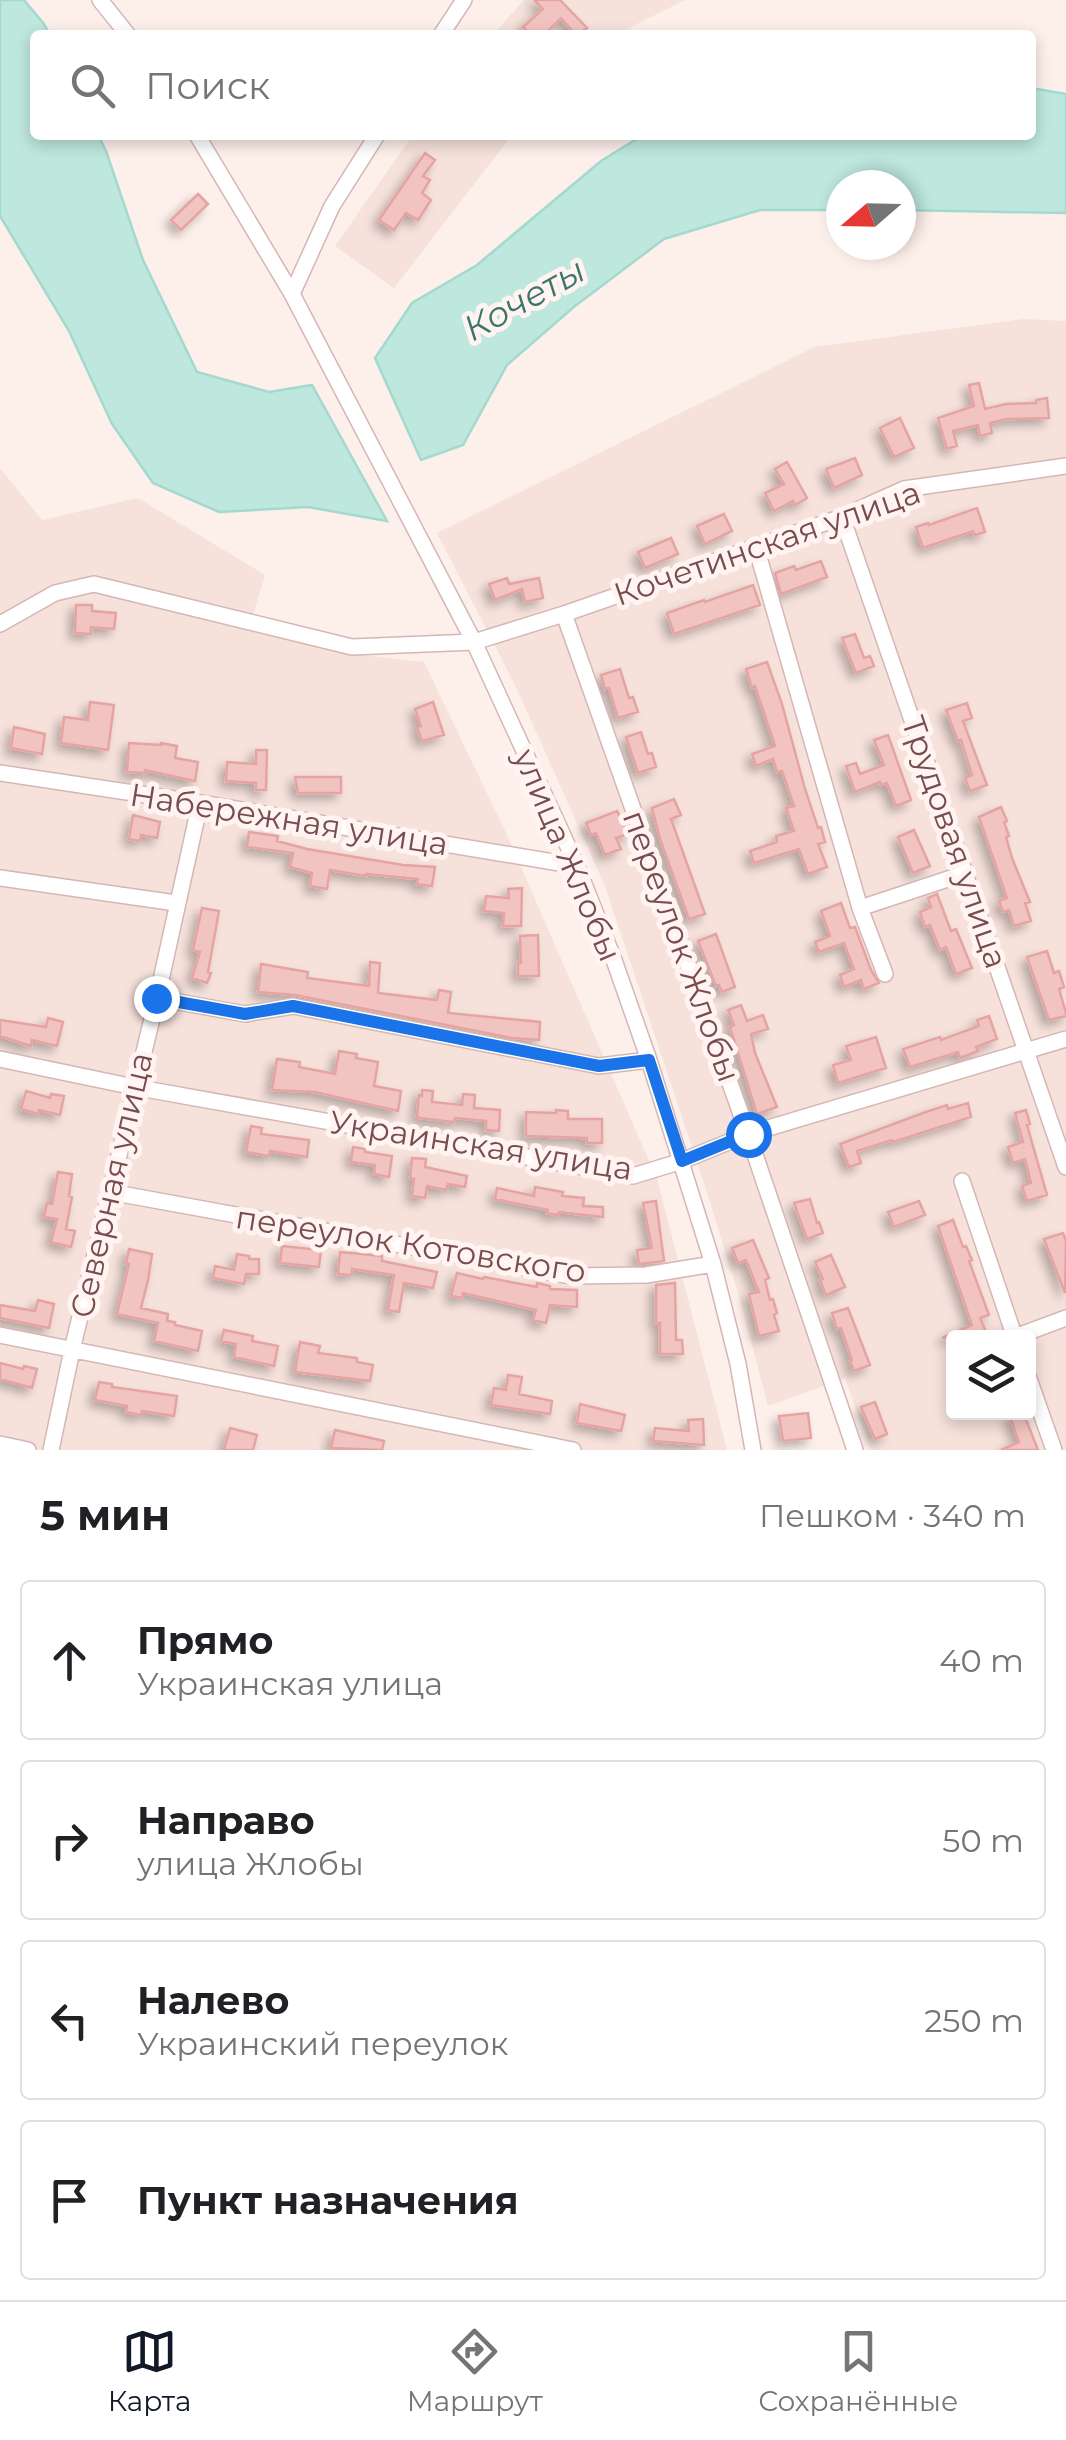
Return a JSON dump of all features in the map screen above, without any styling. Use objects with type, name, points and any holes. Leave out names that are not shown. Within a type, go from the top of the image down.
[{"type":"street","points":[[100,0],[124,30]]},
{"type":"street","points":[[445,30],[464,0]]},
{"type":"street","name":"улица Жлобы","points":[[201,140],[292,294],[474,642],[577,866],[682,1161],[738,1364],[753,1450]]},
{"type":"street","points":[[292,294],[332,206],[374,140]]},
{"type":"street","name":"Кочетинская улица","points":[[474,642],[842,517],[904,488],[1066,466]]},
{"type":"street","name":"Трудовая улица","points":[[842,517],[1066,1167]]},
{"type":"street","points":[[756,547],[860,908],[884,974]]},
{"type":"street","points":[[0,624],[55,593],[94,584],[352,646],[474,642]]},
{"type":"street","name":"переулок Жлобы","points":[[564,614],[748,1134],[854,1450]]},
{"type":"street","name":"Набережная улица","points":[[0,773],[577,866]]},
{"type":"street","name":"Северная улица","points":[[51,1450],[200,803]]},
{"type":"street","points":[[860,908],[966,873]]},
{"type":"street","points":[[0,878],[176,902]]},
{"type":"street","points":[[156,998],[245,1014],[293,1006],[599,1066],[649,1060]]},
{"type":"street","name":"Украинская улица","points":[[0,1060],[632,1176],[748,1134],[1066,1039]]},
{"type":"street","points":[[962,1181],[1013,1330]]},
{"type":"street","name":"переулок Котовского","points":[[110,1192],[570,1276],[646,1276],[713,1264]]},
{"type":"street","points":[[1034,1330],[1066,1318]]},
{"type":"street","points":[[0,1334],[574,1450]]},
{"type":"street","points":[[1036,1399],[1054,1450]]},
{"type":"street","points":[[0,1444],[28,1450]]},
{"type":"shaded area","points":[[524,0],[685,0],[625,30],[497,30]]},
{"type":"shaded area","points":[[409,140],[508,140],[394,288],[335,246]]},
{"type":"shaded area","points":[[1024,319],[1066,321],[1066,1450],[871,1450],[845,1378],[768,1406],[703,1180],[605,886],[517,689],[437,533],[815,347]]},
{"type":"shaded area","points":[[0,468],[42,520],[138,498],[265,575],[248,631],[343,653],[424,662],[507,835],[657,1179],[727,1450],[0,1450]]},
{"type":"water","points":[[0,0],[24,0],[47,30],[30,30],[30,140],[100,140],[143,260],[197,372],[269,392],[312,385],[387,521],[308,507],[219,512],[153,483],[112,424],[69,331],[0,216]]},
{"type":"water","name":"Кочеты","points":[[1036,89],[1066,94],[1066,213],[916,210],[916,170],[826,170],[826,210],[760,210],[664,239],[575,306],[507,365],[463,445],[421,460],[375,358],[412,303],[477,265],[601,161],[635,140],[1036,140]]},
{"type":"building","points":[[534,0],[560,0],[587,28],[572,30],[561,18],[549,30],[526,30],[523,27],[543,9]]},
{"type":"building","points":[[425,153],[435,160],[423,176],[430,180],[422,193],[431,200],[418,220],[406,213],[394,230],[379,220]]},
{"type":"building","points":[[198,194],[208,204],[181,230],[171,220]]},
{"type":"building","points":[[979,383],[985,409],[1036,403],[1047,398],[1049,418],[990,423],[992,433],[980,436],[978,425],[953,431],[957,446],[947,449],[938,418],[974,406],[969,385]]},
{"type":"building","points":[[900,418],[914,448],[894,457],[880,428]]},
{"type":"building","points":[[855,458],[862,475],[834,488],[826,469]]},
{"type":"building","points":[[787,462],[807,498],[774,511],[765,493],[784,484],[775,469]]},
{"type":"building","points":[[977,508],[985,532],[975,535],[973,531],[923,548],[916,527]]},
{"type":"building","points":[[724,514],[732,531],[705,544],[697,526]]},
{"type":"building","points":[[671,538],[678,554],[645,568],[638,552]]},
{"type":"building","points":[[821,561],[827,577],[781,594],[775,573]]},
{"type":"building","points":[[507,578],[509,584],[539,578],[543,598],[525,602],[522,589],[495,600],[489,584]]},
{"type":"building","points":[[753,585],[760,605],[674,634],[667,613]]},
{"type":"building","points":[[76,605],[92,605],[92,611],[116,613],[114,629],[91,627],[91,634],[75,633]]},
{"type":"building","points":[[855,634],[864,658],[870,656],[874,666],[856,673],[842,638]]},
{"type":"building","points":[[767,662],[825,842],[818,844],[827,867],[808,874],[799,849],[754,863],[750,851],[794,831],[786,808],[794,806],[782,771],[777,772],[773,759],[756,766],[752,754],[775,746],[746,669]]},
{"type":"building","points":[[620,669],[638,712],[618,718],[601,675]]},
{"type":"building","points":[[90,702],[114,705],[108,750],[61,743],[64,717],[88,720]]},
{"type":"building","points":[[433,702],[444,735],[422,741],[415,709]]},
{"type":"building","points":[[967,703],[972,718],[963,721],[987,785],[970,791],[965,778],[972,775],[946,710]]},
{"type":"building","points":[[14,727],[45,734],[42,754],[11,748]]},
{"type":"building","points":[[641,732],[656,767],[638,773],[626,737]]},
{"type":"building","points":[[888,735],[911,800],[896,806],[887,783],[855,792],[846,766],[856,763],[860,774],[884,765],[874,740]]},
{"type":"building","points":[[129,743],[177,746],[175,758],[198,762],[195,781],[145,770],[127,772]]},
{"type":"building","points":[[256,750],[267,750],[266,790],[256,790],[256,783],[226,781],[227,762],[256,764]]},
{"type":"building","points":[[295,777],[341,777],[341,793],[298,793]]},
{"type":"building","points":[[674,799],[681,815],[671,819],[705,914],[689,919],[652,808]]},
{"type":"building","points":[[1001,807],[1012,858],[1030,902],[1025,903],[1031,921],[1014,926],[1009,910],[1003,912],[999,901],[1007,898],[979,817]]},
{"type":"building","points":[[617,811],[629,834],[616,838],[621,849],[605,855],[596,833],[591,835],[586,823]]},
{"type":"building","points":[[133,815],[160,822],[157,838],[141,835],[140,841],[129,839]]},
{"type":"building","points":[[914,830],[930,866],[913,873],[898,837]]},
{"type":"building","points":[[249,832],[278,836],[277,841],[307,849],[435,867],[432,886],[417,884],[418,879],[330,870],[327,889],[310,886],[312,873],[290,867],[293,853],[247,847]]},
{"type":"building","points":[[522,888],[521,926],[503,926],[504,913],[484,911],[486,896],[509,898],[508,889]]},
{"type":"building","points":[[937,894],[951,931],[956,929],[972,968],[956,974],[946,947],[940,950],[920,912],[931,907],[928,898]]},
{"type":"building","points":[[841,903],[879,983],[864,989],[861,980],[844,987],[840,975],[854,969],[844,943],[819,952],[815,942],[830,936],[821,911]]},
{"type":"building","points":[[202,908],[219,911],[207,983],[192,978],[200,952],[193,950]]},
{"type":"building","points":[[716,934],[735,987],[722,992],[698,941]]},
{"type":"building","points":[[538,935],[539,976],[518,976],[520,936]]},
{"type":"building","points":[[1047,951],[1054,973],[1059,971],[1064,987],[1059,989],[1066,1013],[1049,1020],[1027,957]]},
{"type":"building","points":[[370,962],[380,963],[378,993],[437,1000],[439,990],[451,992],[448,1013],[540,1022],[539,1040],[295,995],[258,992],[261,964],[308,972],[307,978],[369,986]]},
{"type":"building","points":[[741,1005],[747,1021],[763,1015],[768,1029],[751,1034],[777,1107],[757,1114],[730,1027],[734,1025],[728,1010]]},
{"type":"building","points":[[989,1016],[997,1039],[960,1058],[958,1052],[910,1067],[903,1049],[979,1026],[977,1020]]},
{"type":"building","points":[[48,1018],[63,1022],[57,1046],[32,1040],[31,1046],[0,1036],[0,1020],[46,1027]]},
{"type":"building","points":[[876,1037],[886,1068],[838,1083],[833,1065],[851,1060],[846,1046]]},
{"type":"building","points":[[339,1051],[378,1062],[374,1086],[401,1091],[398,1111],[315,1092],[272,1090],[277,1059],[335,1074]]},
{"type":"building","points":[[422,1090],[433,1091],[432,1102],[462,1105],[463,1094],[475,1095],[474,1108],[500,1110],[499,1131],[486,1130],[486,1121],[419,1118]]},
{"type":"building","points":[[26,1091],[50,1098],[51,1094],[64,1096],[60,1115],[21,1109]]},
{"type":"building","points":[[968,1103],[971,1117],[857,1151],[861,1163],[849,1167],[840,1144],[947,1105],[948,1109]]},
{"type":"building","points":[[1026,1110],[1047,1195],[1027,1201],[1022,1186],[1031,1183],[1025,1159],[1013,1163],[1008,1147],[1023,1142],[1015,1113]]},
{"type":"building","points":[[568,1111],[568,1119],[602,1119],[602,1143],[587,1143],[587,1138],[526,1136],[526,1112]]},
{"type":"building","points":[[251,1126],[262,1128],[261,1134],[309,1140],[307,1157],[246,1152]]},
{"type":"building","points":[[353,1147],[392,1156],[389,1177],[374,1174],[375,1165],[351,1162]]},
{"type":"building","points":[[412,1158],[426,1159],[425,1167],[467,1176],[465,1187],[448,1184],[446,1190],[427,1186],[425,1198],[412,1196]]},
{"type":"building","points":[[58,1172],[72,1174],[66,1229],[75,1231],[71,1247],[51,1242],[57,1219],[44,1217],[47,1203],[52,1204]]},
{"type":"building","points":[[535,1187],[584,1198],[583,1206],[603,1207],[603,1217],[559,1212],[558,1215],[495,1199],[497,1188],[534,1196]]},
{"type":"building","points":[[810,1199],[823,1233],[807,1239],[794,1203]]},
{"type":"building","points":[[656,1201],[664,1261],[639,1264],[637,1250],[652,1248],[643,1203]]},
{"type":"building","points":[[919,1201],[925,1215],[894,1227],[888,1212]]},
{"type":"building","points":[[953,1220],[963,1247],[966,1246],[989,1315],[980,1318],[985,1330],[960,1330],[972,1325],[938,1226]]},
{"type":"building","points":[[1063,1233],[1066,1241],[1065,1293],[1044,1239]]},
{"type":"building","points":[[753,1240],[769,1278],[765,1280],[779,1331],[759,1336],[749,1294],[759,1292],[746,1260],[738,1263],[732,1248]]},
{"type":"building","points":[[282,1246],[321,1250],[319,1267],[280,1263]]},
{"type":"building","points":[[129,1249],[152,1254],[141,1308],[168,1314],[167,1321],[175,1325],[202,1331],[198,1351],[154,1341],[158,1323],[117,1314]]},
{"type":"building","points":[[340,1252],[382,1256],[382,1261],[437,1272],[433,1288],[404,1283],[399,1312],[388,1310],[394,1275],[352,1269],[352,1275],[338,1274]]},
{"type":"building","points":[[237,1254],[259,1259],[259,1274],[246,1274],[244,1284],[213,1278],[215,1266],[234,1270]]},
{"type":"building","points":[[831,1255],[845,1287],[826,1295],[815,1262]]},
{"type":"building","points":[[457,1273],[577,1290],[577,1307],[550,1305],[546,1323],[533,1320],[536,1310],[463,1293],[462,1298],[451,1296]]},
{"type":"building","points":[[675,1283],[676,1340],[682,1340],[683,1354],[660,1354],[656,1285]]},
{"type":"building","points":[[38,1300],[54,1304],[49,1328],[0,1318],[0,1305],[35,1311]]},
{"type":"building","points":[[848,1308],[870,1365],[854,1371],[841,1328],[837,1329],[832,1313]]},
{"type":"building","points":[[224,1330],[278,1346],[274,1366],[234,1357],[236,1344],[221,1341]]},
{"type":"building","points":[[300,1342],[320,1346],[318,1353],[357,1358],[357,1362],[373,1365],[370,1381],[295,1372]]},
{"type":"building","points":[[0,1363],[37,1369],[32,1388],[0,1379]]},
{"type":"building","points":[[508,1375],[522,1377],[519,1394],[552,1401],[550,1414],[491,1405],[494,1388],[506,1390]]},
{"type":"building","points":[[99,1382],[177,1396],[174,1416],[126,1412],[127,1406],[95,1400]]},
{"type":"building","points":[[875,1402],[887,1434],[875,1439],[861,1407]]},
{"type":"building","points":[[580,1404],[625,1415],[621,1431],[577,1423]]},
{"type":"building","points":[[808,1413],[811,1438],[783,1441],[779,1416]]},
{"type":"building","points":[[703,1419],[704,1445],[653,1441],[655,1428],[689,1431],[688,1420]]},
{"type":"building","points":[[1011,1420],[1026,1420],[1038,1450],[1001,1450],[1019,1442]]},
{"type":"building","points":[[230,1428],[257,1435],[253,1450],[224,1450]]},
{"type":"building","points":[[335,1430],[384,1441],[382,1450],[331,1448]]},
{"type":"route","points":[[156,998],[245,1014],[293,1006],[599,1066],[649,1060],[682,1161],[748,1134]]}]
